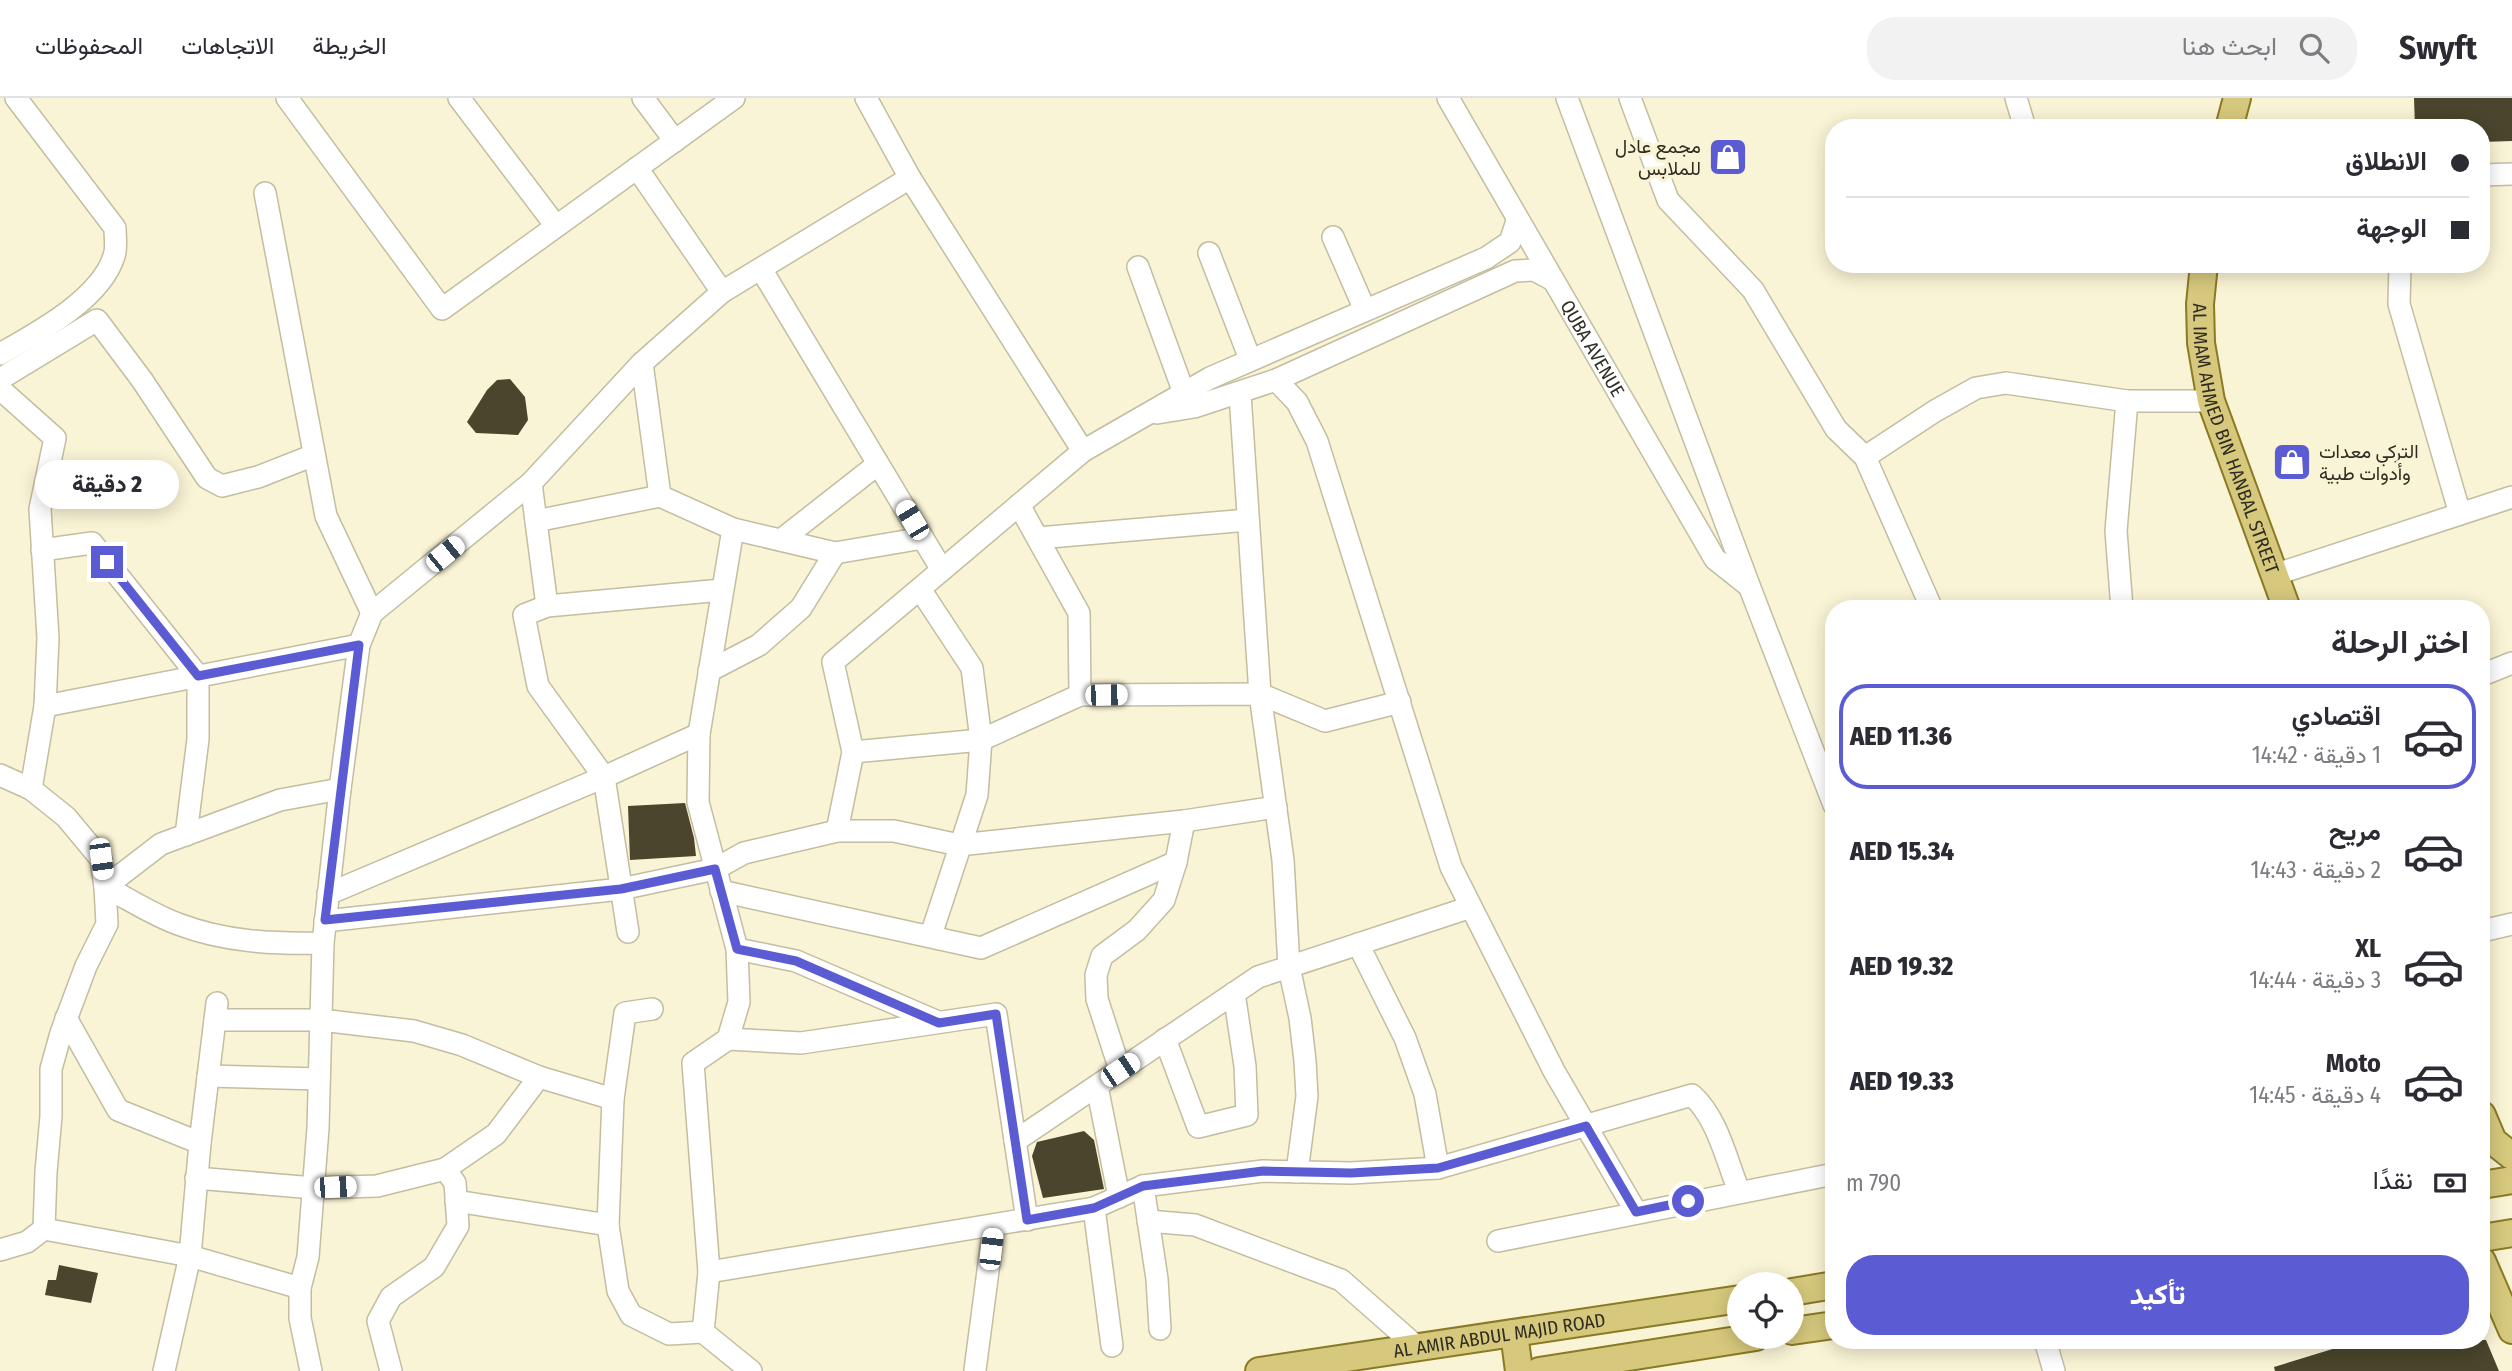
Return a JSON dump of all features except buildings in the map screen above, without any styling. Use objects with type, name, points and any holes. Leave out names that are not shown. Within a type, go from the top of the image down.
[{"type":"main road","points":[[2231,119],[2237,98]]},
{"type":"main road","name":"AL IMAM AHMED BIN HANBAL STREET","points":[[2203,273],[2200,304],[2201,344],[2211,401],[2284,600]]},
{"type":"main road","points":[[2490,1134],[2493,1141],[2512,1156]]},
{"type":"main road","points":[[2490,1184],[2512,1180]]},
{"type":"main road","points":[[2490,1237],[2512,1233]]},
{"type":"main road","points":[[2490,1279],[2512,1330]]},
{"type":"main road","points":[[1804,1290],[1825,1286]]},
{"type":"main road","name":"AL AMIR ABDUL MAJID ROAD","points":[[1259,1371],[1727,1301]]},
{"type":"main road","points":[[1804,1329],[1825,1326]]},
{"type":"main road","points":[[1514,1333],[1519,1371]]},
{"type":"main road","name":"AL AMIR ABDUL MAJID ROAD","points":[[1539,1371],[1631,1364],[1727,1343]]},
{"type":"street","points":[[0,354],[73,307],[102,280],[115,254],[115,228],[16,98]]},
{"type":"street","points":[[287,98],[442,309],[734,98]]},
{"type":"street","points":[[459,98],[556,226]]},
{"type":"street","points":[[643,98],[675,141]]},
{"type":"street","points":[[866,98],[910,178],[1083,451]]},
{"type":"street","name":"QUBA AVENUE","points":[[1448,98],[1715,559],[1750,587]]},
{"type":"street","points":[[1567,98],[1825,782]]},
{"type":"street","points":[[1630,98],[1668,200],[1753,290],[1836,429],[1865,457],[1928,600]]},
{"type":"street","points":[[2016,98],[2022,119]]},
{"type":"street","points":[[638,168],[722,292]]},
{"type":"street","points":[[2490,175],[2512,174]]},
{"type":"street","points":[[311,1371],[300,1318],[300,1288],[308,1258],[314,1188],[323,943],[359,645],[372,613],[531,482],[642,363],[722,292],[910,178]]},
{"type":"street","points":[[265,193],[326,516],[372,613]]},
{"type":"street","points":[[837,831],[853,752],[832,663],[1083,451],[1250,359],[1486,258],[1510,242],[1517,221]]},
{"type":"street","points":[[1333,237],[1365,310]]},
{"type":"street","points":[[1209,253],[1250,359]]},
{"type":"street","points":[[1138,267],[1184,393]]},
{"type":"street","points":[[761,269],[942,570]]},
{"type":"street","points":[[1144,415],[1194,407],[1240,394],[1515,271],[1534,270],[1551,279]]},
{"type":"street","points":[[2400,273],[2399,304],[2460,514]]},
{"type":"street","points":[[0,379],[97,320],[142,380],[207,478],[222,486],[258,477],[314,455]]},
{"type":"street","points":[[642,363],[660,496]]},
{"type":"street","points":[[1276,380],[1297,402],[1317,441],[1451,867],[1554,1070],[1636,1212]]},
{"type":"street","points":[[1865,457],[1935,411],[1976,388],[2006,383],[2127,401],[2211,401]]},
{"type":"street","points":[[0,389],[55,438],[40,509],[48,638],[45,706],[31,789]]},
{"type":"street","points":[[1240,394],[1260,694],[1283,860],[1289,967],[1300,1018],[1307,1096],[1297,1172]]},
{"type":"street","points":[[2121,600],[2116,531],[2127,401]]},
{"type":"street","points":[[780,540],[878,464]]},
{"type":"street","points":[[531,482],[547,606]]},
{"type":"street","points":[[536,520],[660,496],[733,529],[835,553],[923,538]]},
{"type":"street","points":[[2274,575],[2512,497]]},
{"type":"street","points":[[1019,505],[1079,613],[1080,695]]},
{"type":"street","points":[[1038,538],[1248,520]]},
{"type":"street","points":[[728,1039],[739,1002],[737,949],[698,802],[699,734],[733,529]]},
{"type":"street","points":[[42,550],[92,543],[198,676],[198,739],[186,835]]},
{"type":"street","points":[[709,671],[759,645],[801,608],[835,553]]},
{"type":"street","points":[[920,589],[972,668],[981,740],[977,794],[931,935]]},
{"type":"street","points":[[628,932],[604,777],[538,686],[524,615],[547,606],[722,590]]},
{"type":"street","points":[[45,706],[359,645]]},
{"type":"street","points":[[2490,671],[2512,663]]},
{"type":"street","points":[[853,752],[981,740],[1080,695],[1260,694],[1325,721],[1400,702]]},
{"type":"street","points":[[328,894],[699,734]]},
{"type":"street","points":[[0,775],[31,789],[66,817],[101,859],[105,887],[107,924],[86,966],[66,1018],[51,1069],[44,1229]]},
{"type":"street","points":[[105,887],[161,844],[280,800],[340,789]]},
{"type":"street","points":[[325,920],[621,889],[715,869],[744,853],[837,831],[894,831],[959,845],[1184,821],[1276,807]]},
{"type":"street","points":[[1120,1070],[1097,999],[1096,975],[1101,956],[1137,930],[1164,900],[1176,862],[1184,821]]},
{"type":"street","points":[[721,891],[981,948],[1176,862]]},
{"type":"street","points":[[105,887],[177,924],[234,940],[282,944],[323,943]]},
{"type":"street","points":[[1015,1141],[1258,977],[1471,907]]},
{"type":"street","points":[[2490,929],[2512,924]]},
{"type":"street","points":[[1358,944],[1409,1049],[1425,1094],[1438,1168]]},
{"type":"street","points":[[737,949],[796,961],[939,1023]]},
{"type":"street","points":[[1165,1039],[1198,1127],[1247,1115],[1245,1066],[1234,993]]},
{"type":"street","points":[[652,1009],[625,1013],[613,1099],[608,1225],[618,1291],[631,1315],[669,1334],[703,1332],[751,1371]]},
{"type":"street","points":[[164,1371],[190,1256],[216,1011],[414,1031],[462,1045],[539,1077],[613,1099]]},
{"type":"street","points":[[703,1332],[709,1272],[693,1063],[728,1039],[801,1043],[996,1014],[1027,1220]]},
{"type":"street","points":[[66,1018],[118,1110],[200,1143]]},
{"type":"street","points":[[208,1076],[319,1079]]},
{"type":"street","points":[[197,1178],[314,1188],[377,1186],[445,1169],[496,1134],[539,1077]]},
{"type":"street","points":[[1097,1086],[1119,1197]]},
{"type":"street","points":[[709,1272],[1094,1208],[1143,1186],[1263,1171],[1351,1173],[1438,1168],[1692,1095],[1703,1105],[1710,1118],[1739,1191]]},
{"type":"street","points":[[391,1371],[378,1321],[391,1297],[435,1267],[458,1226],[455,1184],[445,1169]]},
{"type":"street","points":[[1497,1241],[1825,1176]]},
{"type":"street","points":[[1143,1186],[1157,1279],[1160,1329]]},
{"type":"street","points":[[456,1201],[608,1225]]},
{"type":"street","points":[[1094,1208],[1112,1346]]},
{"type":"street","points":[[1148,1221],[1195,1225],[1341,1280],[1417,1347]]},
{"type":"street","points":[[975,1370],[994,1225]]},
{"type":"street","points":[[0,1250],[27,1242],[44,1229],[190,1256],[300,1288]]},
{"type":"street","points":[[2047,1349],[2054,1371]]},
{"type":"place","name":"مجمع عادل للملابس","points":[[1728,157]]},
{"type":"place","name":"التركي معدات وأدوات طبية","points":[[2292,462]]},
{"type":"route","points":[[107,562],[198,676],[359,645],[325,920],[621,889],[715,869],[737,949],[796,961],[939,1023],[996,1014],[1027,1220],[1094,1208],[1143,1186],[1263,1171],[1351,1173],[1438,1168],[1586,1126],[1636,1212],[1688,1201]]}]
